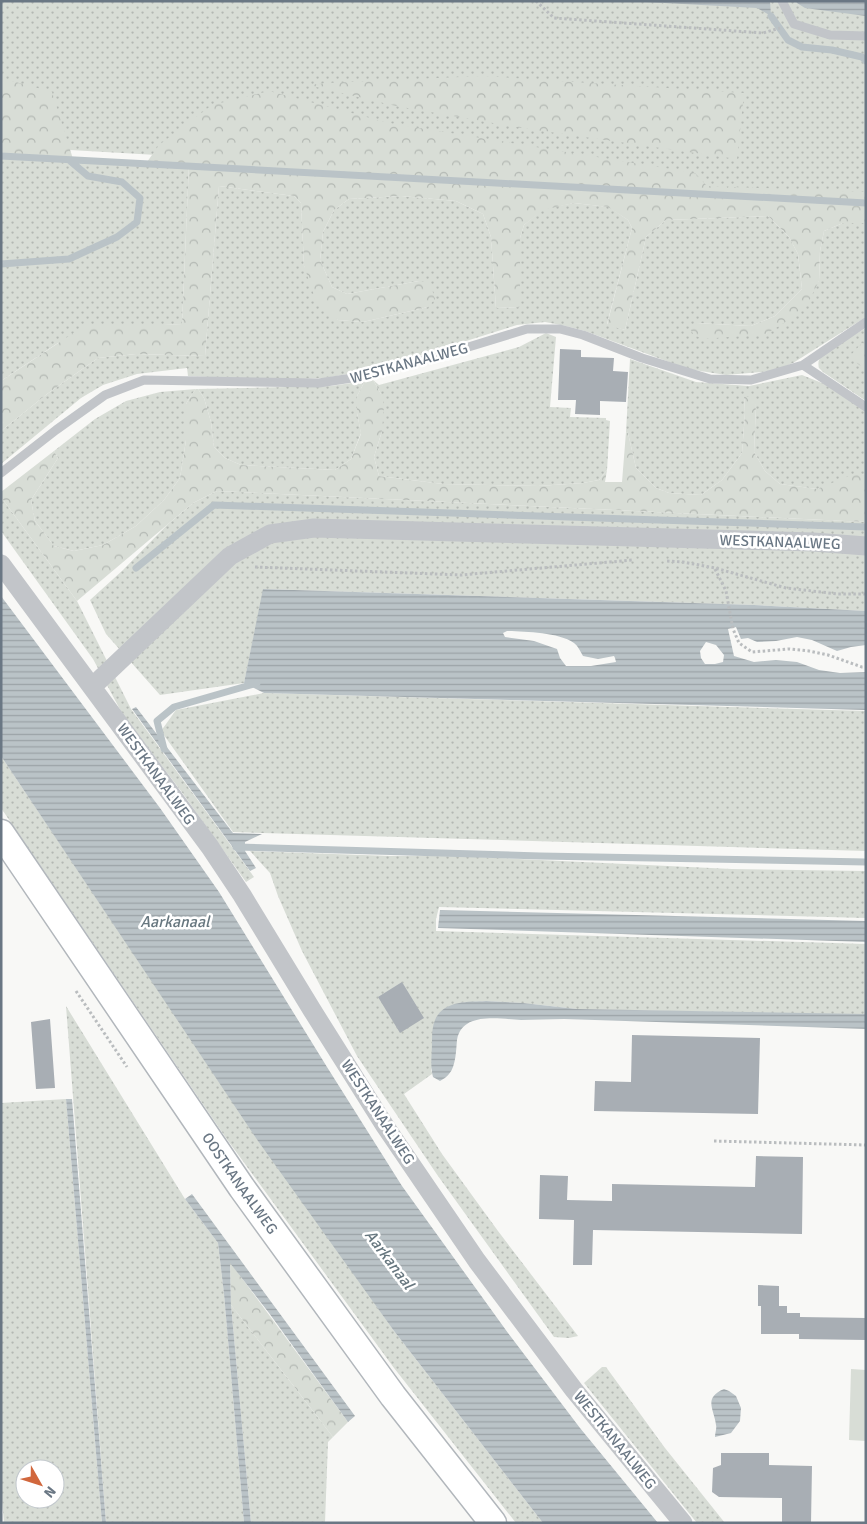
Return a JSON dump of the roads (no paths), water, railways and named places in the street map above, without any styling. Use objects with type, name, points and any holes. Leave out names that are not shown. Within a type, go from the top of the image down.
[{"type":"main road","name":"OOSTKANAALWEG","points":[[1,833],[242,1188],[393,1396],[493,1523]]},
{"type":"street","name":"WESTKANAALWEG","points":[[92,688],[230,556],[270,534],[314,528],[813,542],[866,546]]},
{"type":"street","name":"WESTKANAALWEG","points":[[1,564],[210,846],[385,1126],[477,1261],[574,1390],[683,1523]]},
{"type":"lane","points":[[782,1],[794,24],[830,34],[866,36]]},
{"type":"lane","name":"WESTKANAALWEG","points":[[1,473],[104,395],[144,380],[319,383],[365,376],[526,329],[560,330],[583,335],[642,358],[710,379],[751,380],[803,365],[866,322]]},
{"type":"lane","points":[[803,365],[866,406]]},
{"type":"water","points":[[627,1],[770,1],[771,16],[757,8]]},
{"type":"water","points":[[796,1],[866,1],[866,16],[805,8]]},
{"type":"water","points":[[263,589],[754,605],[866,611],[866,645],[837,651],[812,640],[797,637],[757,642],[748,638],[741,639],[736,627],[728,629],[734,656],[754,662],[776,660],[797,662],[819,670],[840,673],[866,672],[866,710],[264,693],[244,683]],"holes":[[[507,631],[542,633],[567,639],[578,647],[583,656],[598,659],[614,656],[616,662],[591,666],[566,666],[560,658],[557,649],[534,641],[505,637],[503,633]],[[706,642],[716,645],[724,655],[723,662],[705,664],[701,658],[700,651]]]},
{"type":"water","name":"Aarkanaal","points":[[1,596],[160,808],[219,892],[402,1186],[508,1333],[580,1428],[658,1523],[543,1523],[394,1331],[258,1141],[1,756]]},
{"type":"water","points":[[136,707],[233,833],[262,834],[245,842],[245,851],[256,868],[250,871],[132,709]]},
{"type":"water","points":[[440,910],[866,921],[866,942],[438,928]]},
{"type":"water","points":[[486,1001],[577,1009],[866,1014],[866,1029],[564,1019],[483,1019],[466,1024],[460,1031],[454,1062],[448,1075],[440,1081],[433,1077],[431,1064],[432,1035],[436,1018],[447,1007],[454,1004]]},
{"type":"water","points":[[66,1099],[72,1099],[106,1523],[102,1523]]},
{"type":"water","points":[[192,1194],[355,1416],[348,1422],[269,1313],[230,1263],[231,1305],[251,1523],[244,1523],[218,1243],[185,1199]]},
{"type":"water","points":[[724,1389],[736,1396],[741,1408],[740,1421],[731,1433],[715,1437],[716,1426],[711,1404],[714,1396]]},
{"type":"waterway","points":[[771,16],[788,40],[802,47],[832,50],[862,57],[866,61]]},
{"type":"waterway","points":[[1,156],[866,203]]},
{"type":"waterway","points":[[1,264],[69,259],[117,237],[137,222],[140,198],[122,182],[88,176],[69,160]]},
{"type":"waterway","points":[[136,568],[214,505],[866,527]]},
{"type":"waterway","points":[[164,749],[157,721],[174,707],[257,683]]},
{"type":"waterway","points":[[236,847],[540,856],[866,862]]}]
